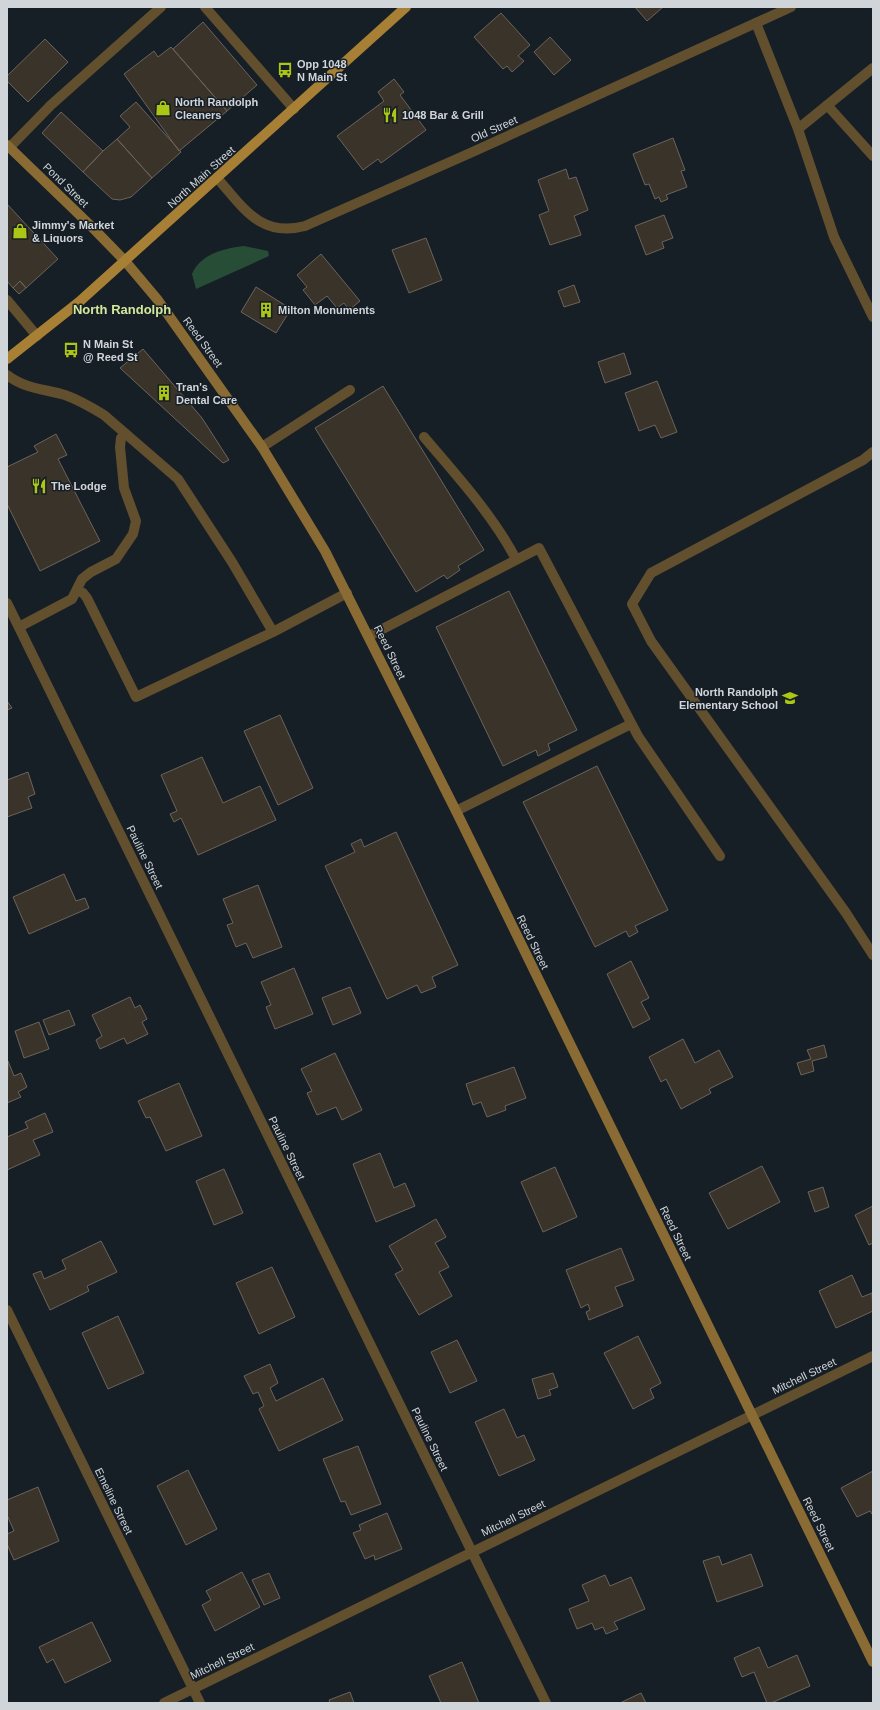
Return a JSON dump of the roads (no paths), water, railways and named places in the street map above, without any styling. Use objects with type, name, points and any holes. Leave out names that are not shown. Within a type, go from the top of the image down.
[{"type":"main road","name":"North Main Street","points":[[7,359],[79,302],[406,7]]},
{"type":"main road","name":"Pond Street","points":[[8,146],[125,261]]},
{"type":"main road","name":"Reed Street","points":[[125,261],[178,327],[262,447],[313,530],[347,593],[456,811],[873,1662]]},
{"type":"street","points":[[8,146],[51,105],[162,7]]},
{"type":"street","points":[[205,7],[294,108]]},
{"type":"street","name":"Old Street","points":[[217,178],[261,224],[272,228],[285,230],[300,227],[468,154],[791,7]]},
{"type":"street","points":[[756,23],[798,129],[834,237],[873,317]]},
{"type":"street","points":[[798,129],[873,68]]},
{"type":"street","points":[[827,105],[873,156]]},
{"type":"street","points":[[7,300],[37,336]]},
{"type":"street","points":[[7,375],[19,384],[65,395],[84,403],[104,415],[172,473],[183,486],[232,562],[273,632]]},
{"type":"street","points":[[262,447],[350,390]]},
{"type":"street","points":[[19,627],[70,601],[82,579],[88,574],[116,560],[136,528],[135,514],[124,488],[120,447],[121,438],[125,433]]},
{"type":"street","points":[[424,436],[489,515],[505,538],[516,559]]},
{"type":"street","points":[[873,452],[863,460],[651,573],[632,604],[651,641],[846,913],[873,955]]},
{"type":"street","points":[[369,636],[539,548],[631,724],[651,757],[720,856]]},
{"type":"street","points":[[77,590],[83,592],[87,598],[136,697],[273,632],[347,593]]},
{"type":"street","name":"Pauline Street","points":[[7,603],[546,1703]]},
{"type":"street","points":[[456,811],[631,724]]},
{"type":"street","name":"Emeline Street","points":[[7,1310],[200,1703]]},
{"type":"street","name":"Mitchell Street","points":[[164,1703],[873,1356]]},
{"type":"place","name":"Opp 1048 N Main St","points":[[285,70]]},
{"type":"place","name":"North Randolph Cleaners","points":[[163,108]]},
{"type":"place","name":"1048 Bar & Grill","points":[[390,115]]},
{"type":"place","name":"Jimmy's Market & Liquors","points":[[20,231]]},
{"type":"place","name":"Milton Monuments","points":[[266,310]]},
{"type":"place","name":"N Main St @ Reed St","points":[[71,350]]},
{"type":"place","name":"Tran's Dental Care","points":[[164,393]]},
{"type":"place","name":"The Lodge","points":[[39,486]]},
{"type":"place","name":"North Randolph Elementary School","points":[[790,698]]},
{"type":"district","name":"North Randolph","points":[[122,309]]}]
